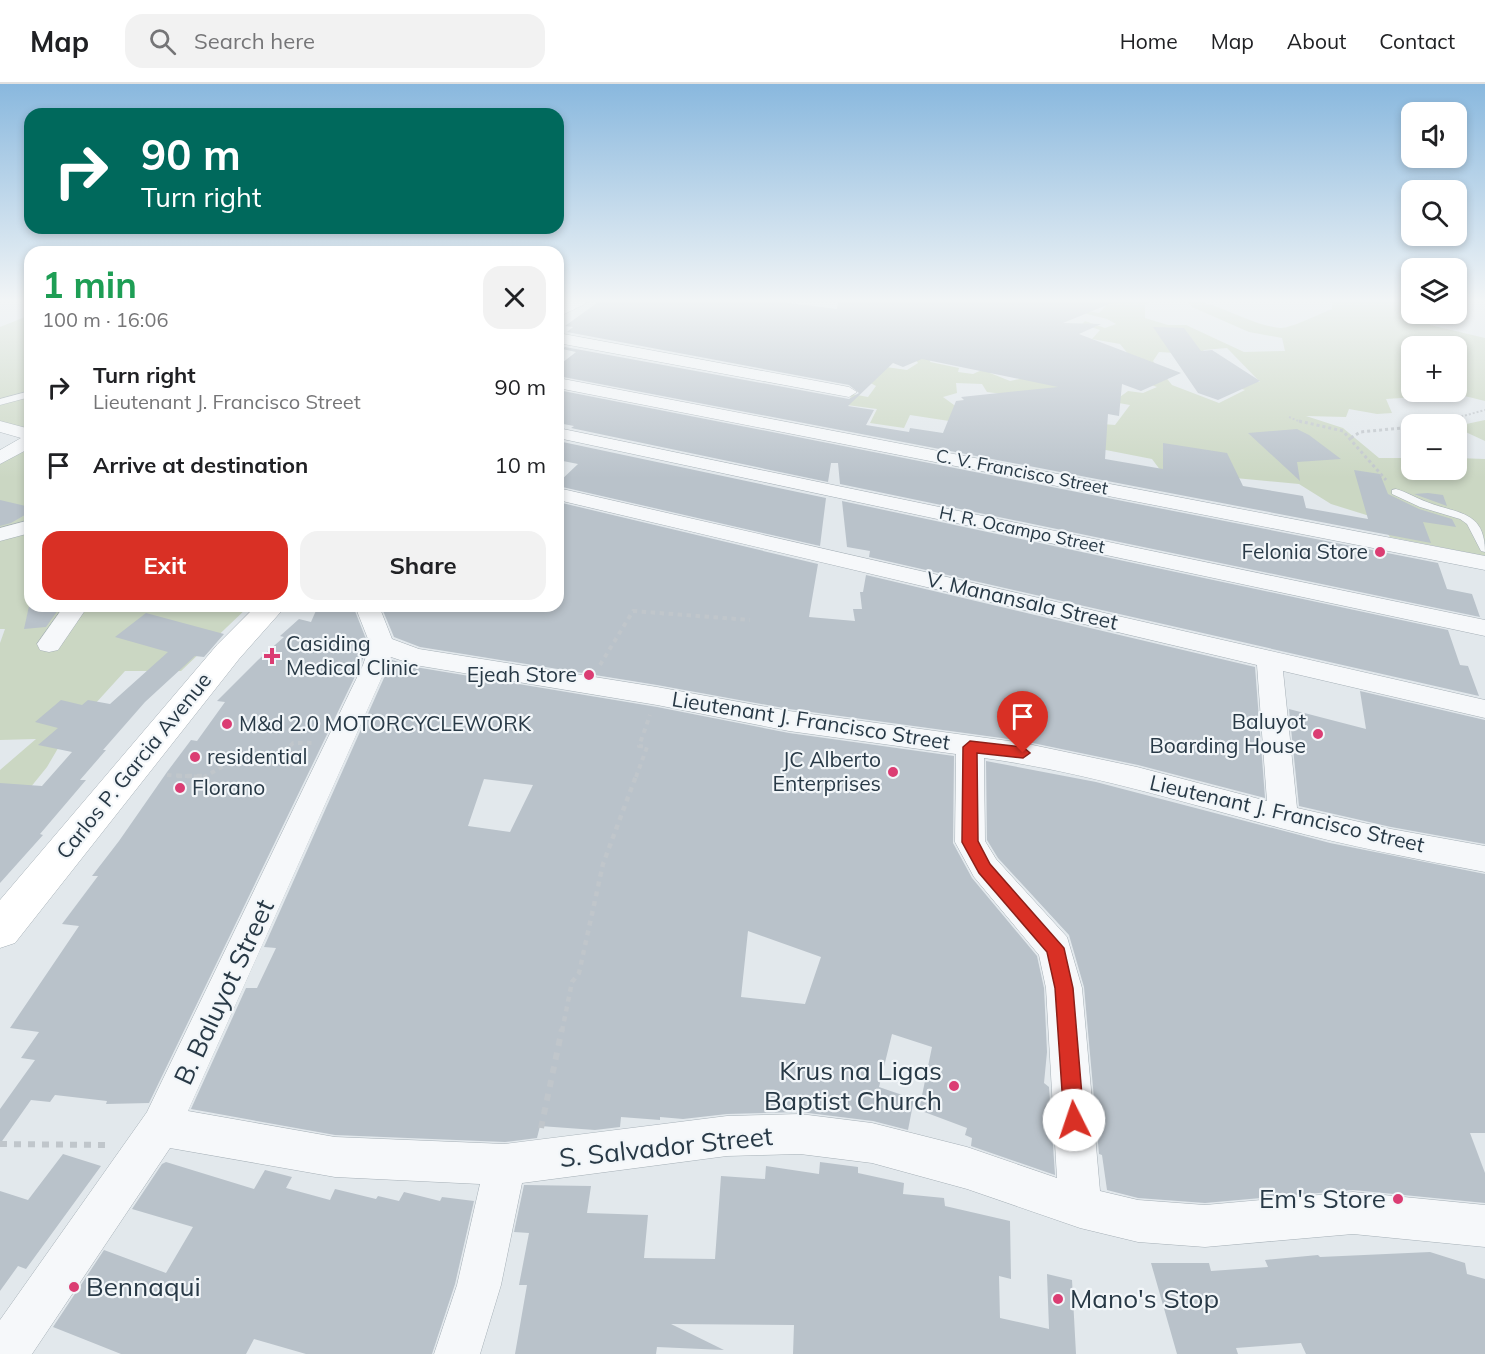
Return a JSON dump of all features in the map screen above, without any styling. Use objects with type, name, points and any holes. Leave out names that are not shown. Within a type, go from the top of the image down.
[{"type":"main road","name":"Carlos P. Garcia Avenue","points":[[0,930],[228,652],[266,612]]},
{"type":"street","points":[[673,359],[849,392]]},
{"type":"street","name":"C. V. Francisco Street","points":[[564,384],[1485,563]]},
{"type":"street","points":[[0,426],[24,433]]},
{"type":"street","name":"H. R. Ocampo Street","points":[[564,434],[1485,628]]},
{"type":"street","points":[[0,458],[24,444]]},
{"type":"street","name":"V. Manansala Street","points":[[564,495],[1485,709]]},
{"type":"street","points":[[0,535],[24,528]]},
{"type":"street","points":[[49,644],[72,612]]},
{"type":"street","points":[[368,612],[382,644]]},
{"type":"street","name":"Lieutenant J. Francisco Street","points":[[382,644],[415,657],[657,696],[789,721],[1023,753],[1137,778],[1283,818],[1391,842],[1485,859]]},
{"type":"street","name":"B. Baluyot Street","points":[[4,1354],[155,1136],[376,665],[382,644]]},
{"type":"street","points":[[1269,658],[1283,818]]},
{"type":"street","points":[[970,747],[970,842],[985,868],[1055,948],[1064,988],[1080,1208]]},
{"type":"street","name":"S. Salvador Street","points":[[155,1136],[335,1157],[519,1163],[728,1136],[800,1134],[872,1143],[967,1168],[1080,1208],[1138,1221],[1205,1226],[1353,1213],[1485,1226]]},
{"type":"street","points":[[457,1354],[519,1163]]},
{"type":"lane","points":[[0,402],[24,396]]},
{"type":"lane","points":[[1396,492],[1424,505],[1464,516],[1471,522],[1485,549]]},
{"type":"path","points":[[1467,415],[1485,410]]},
{"type":"path","points":[[1289,417],[1306,424],[1336,429],[1351,438],[1396,492]]},
{"type":"path","points":[[1351,438],[1360,432],[1401,429]]},
{"type":"path","points":[[587,686],[633,611],[750,620]]},
{"type":"path","points":[[519,1163],[572,982],[579,973],[603,864],[647,747],[639,746],[657,696]]},
{"type":"path","points":[[167,775],[204,777],[229,763],[274,764],[293,743],[322,743]]},
{"type":"path","points":[[0,1144],[155,1136]]},
{"type":"green space","points":[[0,359],[24,359],[24,429],[0,423]]},
{"type":"green space","points":[[915,359],[931,359],[930,362],[959,368],[958,372],[973,374],[984,369],[978,359],[1000,359],[990,373],[1010,381],[1109,359],[1154,359],[1153,361],[1172,385],[1219,403],[1245,390],[1216,381],[1260,382],[1238,359],[1401,359],[1401,398],[1386,399],[1392,413],[1377,414],[1349,409],[1346,417],[1306,416],[1343,428],[1379,458],[1401,458],[1401,480],[1467,480],[1467,458],[1485,459],[1485,556],[1390,537],[1376,518],[1331,504],[1299,484],[1161,471],[1152,459],[982,426],[910,415],[904,428],[870,423],[877,409],[847,405],[852,394],[868,397],[876,386],[867,381],[886,367],[907,370],[918,363]],"holes":[[[1130,377],[1157,387],[1143,393],[1128,391],[1113,402],[1130,405],[1115,425],[965,413],[943,397],[957,393],[956,383],[982,384],[987,392],[1011,395]]]},
{"type":"green space","points":[[1467,359],[1485,359],[1485,401],[1467,397]]},
{"type":"green space","points":[[1485,420],[1485,441],[1467,433],[1467,424]]},
{"type":"green space","points":[[24,451],[24,612],[243,612],[181,671],[125,671],[64,738],[47,767],[0,825],[0,770],[36,739],[0,740],[0,643],[5,629],[0,629],[0,464]]},
{"type":"building","points":[[567,359],[632,359],[849,399],[859,393],[849,385],[712,359],[921,359],[903,367],[893,363],[848,406],[874,410],[866,425],[909,432],[910,428],[943,433],[956,401],[964,400],[961,397],[1058,387],[923,359],[1145,359],[1181,373],[1141,391],[1122,384],[1119,416],[1108,414],[1105,459],[1163,469],[1163,443],[1227,453],[1243,486],[1303,496],[1306,508],[1368,519],[1354,470],[1380,474],[1388,494],[1419,509],[1452,519],[1456,527],[1423,522],[1431,543],[564,377],[564,361]]},
{"type":"building","points":[[1175,359],[1226,359],[1260,381],[1218,400],[1198,393]]},
{"type":"building","points":[[564,391],[1438,563],[1447,589],[1472,594],[1480,617],[840,484],[838,463],[831,463],[828,482],[571,428],[574,426],[564,424]]},
{"type":"building","points":[[1297,429],[1309,435],[1341,459],[1297,462],[1300,481],[1248,433]]},
{"type":"building","points":[[564,442],[826,498],[820,546],[564,487],[564,477],[578,464],[564,461]]},
{"type":"building","points":[[1414,494],[1443,495],[1447,506]]},
{"type":"building","points":[[0,500],[24,506],[24,515],[0,526]]},
{"type":"building","points":[[842,501],[1448,630],[1460,665],[1468,666],[1479,696],[869,557],[870,551],[847,547]]},
{"type":"building","points":[[564,503],[818,564],[809,617],[855,621],[853,609],[862,609],[860,592],[863,592],[866,575],[1255,667],[1265,798],[1138,765],[1023,741],[789,709],[420,647],[394,637],[384,612],[564,612]]},
{"type":"building","points":[[28,612],[57,612],[46,627],[24,629]]},
{"type":"building","points":[[315,612],[355,612],[368,644],[361,664],[149,1103],[106,1104],[107,1101],[55,1095],[50,1102],[31,1100],[0,1144],[0,1109],[35,1060],[21,1058],[39,1032],[10,1028],[79,926],[62,924],[98,876],[92,876],[167,772],[191,740],[197,741],[225,702],[217,701],[284,637],[280,636],[299,619],[311,622]]},
{"type":"building","points":[[146,613],[224,634],[204,657],[195,656],[145,702],[103,750],[106,750],[80,780],[86,780],[40,834],[43,835],[0,883],[0,783],[42,786],[72,752],[38,745],[58,728],[35,722],[61,700],[82,705],[88,700],[110,704],[168,652],[115,637]]},
{"type":"building","points":[[392,660],[415,667],[657,707],[789,733],[954,756],[953,843],[972,878],[1037,956],[1044,988],[1047,1052],[1044,1083],[1049,1087],[1055,1175],[971,1146],[972,1138],[965,1135],[967,1128],[919,1110],[932,1047],[892,1034],[879,1087],[914,1099],[908,1130],[873,1121],[800,1112],[727,1114],[683,1119],[660,1117],[660,1120],[621,1117],[620,1127],[595,1130],[540,1126],[537,1138],[505,1142],[335,1135],[191,1109],[246,988],[257,988],[276,948],[264,947]],"holes":[[[484,779],[533,785],[510,832],[468,826]],[[748,931],[821,957],[805,1004],[741,997]]]},
{"type":"building","points":[[1360,691],[1485,720],[1485,844],[1391,827],[1299,806],[1289,709],[1366,729]]},
{"type":"building","points":[[986,761],[1096,782],[1330,843],[1485,874],[1485,1133],[1470,1133],[1485,1173],[1485,1203],[1353,1190],[1205,1203],[1138,1198],[1107,1190],[1102,1155],[1099,1154],[1084,987],[1069,935],[998,858],[987,840]]},
{"type":"building","points":[[63,1154],[101,1166],[26,1269],[18,1266],[0,1291],[0,1191],[28,1200]]},
{"type":"building","points":[[166,1162],[254,1189],[265,1170],[292,1177],[286,1188],[330,1200],[335,1189],[376,1199],[378,1196],[399,1201],[404,1192],[440,1201],[442,1197],[474,1201],[455,1284],[432,1354],[306,1354],[254,1339],[246,1354],[121,1354],[53,1327],[104,1250],[166,1273],[193,1227],[132,1209],[162,1164]]},
{"type":"building","points":[[820,1162],[858,1167],[858,1173],[904,1183],[903,1194],[944,1198],[945,1206],[1010,1221],[1011,1279],[999,1276],[1000,1318],[1049,1329],[1047,1274],[1072,1280],[1076,1354],[793,1354],[794,1325],[671,1324],[724,1350],[657,1347],[656,1354],[515,1354],[527,1285],[519,1285],[529,1233],[514,1232],[524,1185],[591,1186],[587,1213],[648,1215],[644,1258],[715,1259],[721,1176],[765,1179],[766,1166],[819,1174]]},
{"type":"building","points":[[1430,1252],[1465,1263],[1467,1274],[1485,1279],[1485,1354],[1306,1354],[1301,1343],[1236,1348],[1238,1354],[1177,1354],[1151,1263],[1209,1263],[1211,1271],[1268,1267],[1265,1260],[1318,1255],[1320,1257]]},
{"type":"place","name":"Felonia Store","points":[[1380,552]]},
{"type":"place","name":"Casiding Medical Clinic","points":[[272,656]]},
{"type":"place","name":"Ejeah Store","points":[[589,675]]},
{"type":"place","name":"M&d 2.0 MOTORCYCLEWORK","points":[[227,724]]},
{"type":"place","name":"Baluyot Boarding House","points":[[1318,734]]},
{"type":"place","name":"residential","points":[[195,757]]},
{"type":"place","name":"JC Alberto Enterprises","points":[[893,772]]},
{"type":"place","name":"Florano","points":[[180,788]]},
{"type":"place","name":"Krus na Ligas Baptist Church","points":[[954,1086]]},
{"type":"place","name":"Em's Store","points":[[1398,1199]]},
{"type":"place","name":"Bennaqui","points":[[74,1287]]},
{"type":"place","name":"Mano's Stop","points":[[1058,1299]]},
{"type":"route","points":[[1023,753],[970,747],[970,842],[985,868],[1055,948],[1064,988],[1074,1120]]}]
